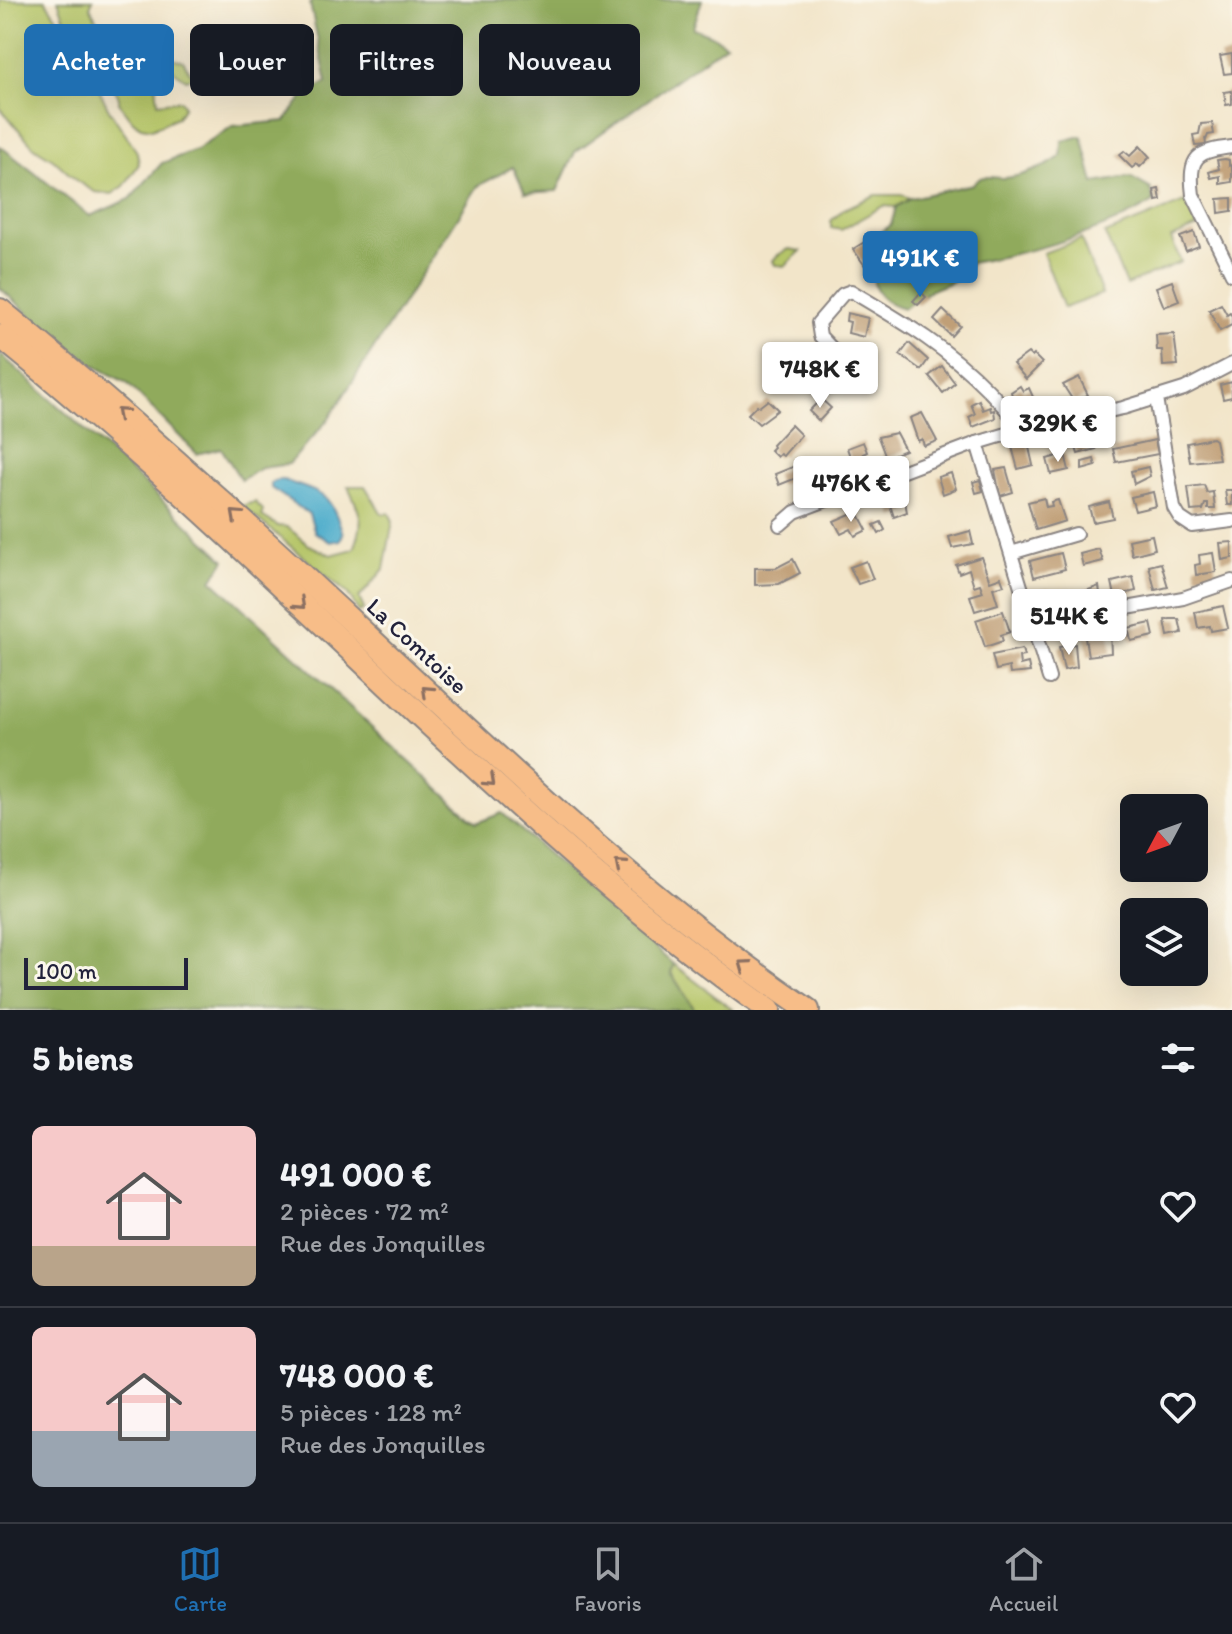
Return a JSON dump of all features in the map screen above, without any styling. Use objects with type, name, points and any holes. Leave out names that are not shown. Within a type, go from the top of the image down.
[{"type":"highway","name":"La Comtoise","points":[[0,310],[170,470],[181,494],[505,795],[658,928],[769,1010]]},
{"type":"highway","name":"La Comtoise","points":[[0,336],[170,470],[203,486],[614,861],[722,949],[808,1010]]},
{"type":"highway","points":[[658,928],[747,1010]]},
{"type":"street","points":[[1232,147],[1201,152],[1196,158],[1191,185],[1232,274]]},
{"type":"street","points":[[838,371],[837,354],[820,336],[818,323],[843,294],[851,291],[913,327],[955,357],[1014,416],[1020,430]]},
{"type":"street","points":[[780,525],[795,512],[977,443],[1156,398],[1184,389],[1232,364]]},
{"type":"street","points":[[1156,398],[1174,508],[1180,518],[1192,526],[1232,521]]},
{"type":"street","points":[[977,443],[1049,678]]},
{"type":"street","points":[[1011,553],[1076,534]]},
{"type":"street","points":[[1032,625],[1183,598],[1232,581]]},
{"type":"green space","points":[[0,0],[45,0],[61,24],[24,24],[24,96],[102,96],[137,152],[139,164],[124,186],[112,194],[95,192],[34,147],[0,108]]},
{"type":"green space","points":[[58,0],[93,0],[90,7],[100,24],[66,22]]},
{"type":"green space","points":[[313,0],[702,0],[693,28],[726,44],[575,152],[557,191],[525,193],[513,167],[478,186],[328,420],[289,464],[262,468],[241,480],[221,448],[197,454],[127,383],[76,356],[0,288],[0,146],[90,216],[130,199],[162,163],[196,150],[233,126],[285,121],[303,97],[314,96],[314,90],[327,82],[310,4]]},
{"type":"green space","points":[[174,59],[183,61],[190,72],[190,78],[186,79],[174,71]]},
{"type":"green space","points":[[157,96],[158,103],[181,100],[184,106],[177,117],[152,129],[141,127],[133,121],[119,103],[119,97]]},
{"type":"green space","points":[[1082,136],[1094,183],[1130,177],[1151,189],[1154,202],[1111,224],[1065,241],[970,263],[968,275],[931,290],[904,308],[892,304],[878,292],[874,274],[888,266],[890,259],[874,240],[891,225],[896,207],[911,198],[973,184],[983,177],[1009,177],[1033,171],[1061,156],[1062,141]]},
{"type":"green space","points":[[875,195],[910,198],[896,207],[883,206],[841,230],[831,228],[831,221],[844,209]]},
{"type":"green space","points":[[1187,201],[1198,227],[1171,238],[1181,262],[1126,285],[1105,234]]},
{"type":"green space","points":[[1081,239],[1102,294],[1064,308],[1043,253]]},
{"type":"green space","points":[[789,249],[801,251],[785,266],[775,265],[773,261],[778,255]]},
{"type":"green space","points":[[0,354],[225,560],[212,580],[476,823],[502,813],[673,964],[671,973],[695,1010],[0,1010]]},
{"type":"green space","points":[[348,486],[365,486],[382,514],[389,513],[393,521],[384,569],[359,598],[364,609],[359,612],[348,594],[242,506],[255,502],[263,510],[262,516],[278,526],[287,527],[309,545],[331,555],[354,549],[360,531],[358,510]]},
{"type":"green space","points":[[673,964],[733,1010],[695,1010],[671,973]]},
{"type":"water","points":[[277,480],[323,496],[338,520],[343,534],[340,540],[330,542],[315,532],[309,514],[271,488],[271,483]]},
{"type":"building","points":[[1232,54],[1232,73],[1224,74],[1220,56]]},
{"type":"building","points":[[1232,91],[1232,104],[1226,105],[1224,92]]},
{"type":"building","points":[[1212,123],[1214,134],[1205,138],[1206,145],[1195,146],[1193,135],[1199,134],[1201,124]]},
{"type":"building","points":[[1140,146],[1150,157],[1140,167],[1137,164],[1132,168],[1119,155],[1124,151],[1130,156]]},
{"type":"building","points":[[1217,160],[1229,160],[1229,166],[1232,165],[1232,182],[1220,184],[1220,176],[1211,178],[1209,172],[1219,169]]},
{"type":"building","points":[[1159,189],[1161,200],[1156,201],[1154,190]]},
{"type":"building","points":[[1232,198],[1232,211],[1219,213],[1218,199]]},
{"type":"building","points":[[1194,232],[1199,246],[1186,251],[1180,237]]},
{"type":"building","points":[[868,240],[869,248],[880,262],[868,270],[853,249]]},
{"type":"building","points":[[1172,281],[1179,301],[1164,307],[1156,287]]},
{"type":"building","points":[[921,292],[926,297],[918,305],[913,301]]},
{"type":"building","points":[[1221,304],[1227,315],[1230,313],[1232,316],[1232,325],[1220,331],[1209,310]]},
{"type":"building","points":[[943,310],[960,326],[951,336],[934,320]]},
{"type":"building","points":[[847,313],[868,318],[864,337],[848,333],[850,322],[846,321]]},
{"type":"building","points":[[1174,334],[1178,365],[1163,366],[1162,350],[1157,350],[1156,335]]},
{"type":"building","points":[[909,343],[928,360],[921,370],[900,355]]},
{"type":"building","points":[[807,347],[819,357],[804,377],[794,369]]},
{"type":"building","points":[[1028,353],[1042,363],[1026,379],[1013,364]]},
{"type":"building","points":[[942,366],[955,383],[943,393],[929,376]]},
{"type":"building","points":[[1079,377],[1088,395],[1074,402],[1063,385]]},
{"type":"building","points":[[1232,382],[1232,397],[1223,399],[1220,385]]},
{"type":"building","points":[[1020,386],[1023,391],[1029,388],[1037,406],[1016,409],[1011,392]]},
{"type":"building","points":[[821,399],[831,408],[819,421],[809,411]]},
{"type":"building","points":[[768,400],[778,410],[759,424],[748,414]]},
{"type":"building","points":[[979,400],[983,410],[990,407],[991,411],[994,410],[995,418],[973,427],[969,417],[975,414],[971,404]]},
{"type":"building","points":[[922,413],[937,441],[924,446],[922,439],[918,441],[910,418]]},
{"type":"building","points":[[791,425],[801,435],[783,456],[780,454],[777,457],[770,450],[772,445]]},
{"type":"building","points":[[896,433],[905,450],[886,458],[878,437]]},
{"type":"building","points":[[1092,435],[1096,449],[1078,454],[1074,441]]},
{"type":"building","points":[[1212,438],[1219,459],[1190,462],[1187,443]]},
{"type":"building","points":[[1155,440],[1158,454],[1116,462],[1113,449]]},
{"type":"building","points":[[863,442],[867,466],[855,470],[847,448]]},
{"type":"building","points":[[1028,443],[1033,465],[1018,469],[1012,447]]},
{"type":"building","points":[[1065,454],[1069,470],[1051,474],[1047,459]]},
{"type":"building","points":[[1094,459],[1096,466],[1082,470],[1082,462]]},
{"type":"building","points":[[829,462],[833,474],[817,479],[813,467]]},
{"type":"building","points":[[800,464],[804,475],[779,485],[775,474]]},
{"type":"building","points":[[1148,467],[1150,476],[1134,484],[1131,471]]},
{"type":"building","points":[[1006,468],[1013,492],[1000,496],[995,470]]},
{"type":"building","points":[[951,473],[956,489],[943,494],[938,477]]},
{"type":"building","points":[[980,480],[983,491],[976,493],[973,482]]},
{"type":"building","points":[[1204,485],[1207,493],[1213,492],[1215,509],[1208,509],[1208,504],[1205,504],[1203,510],[1191,511],[1188,487]]},
{"type":"building","points":[[1225,490],[1232,490],[1232,505],[1227,505]]},
{"type":"building","points":[[903,491],[907,512],[894,517],[887,496]]},
{"type":"building","points":[[1153,492],[1156,506],[1135,511],[1131,497]]},
{"type":"building","points":[[1044,498],[1046,507],[1058,500],[1065,521],[1036,530],[1028,502]]},
{"type":"building","points":[[1109,502],[1113,518],[1093,522],[1089,507]]},
{"type":"building","points":[[857,511],[867,530],[855,536],[851,529],[841,534],[834,521]]},
{"type":"building","points":[[881,522],[885,530],[879,534],[874,525]]},
{"type":"building","points":[[970,531],[973,544],[952,548],[949,537]]},
{"type":"building","points":[[1152,535],[1155,549],[1132,555],[1129,540]]},
{"type":"building","points":[[1232,542],[1232,558],[1222,560],[1220,543]]},
{"type":"building","points":[[1099,549],[1103,561],[1083,566],[1080,554]]},
{"type":"building","points":[[1061,553],[1065,569],[1034,577],[1030,561]]},
{"type":"building","points":[[1213,553],[1216,572],[1196,575],[1195,565],[1200,564],[1199,555]]},
{"type":"building","points":[[981,557],[990,581],[1001,577],[1004,585],[993,588],[998,604],[975,611],[970,596],[983,592],[980,584],[974,586],[969,569],[959,573],[956,565]]},
{"type":"building","points":[[793,559],[800,573],[779,584],[755,585],[755,568],[776,568]]},
{"type":"building","points":[[866,561],[873,579],[858,584],[850,567]]},
{"type":"building","points":[[1161,563],[1168,587],[1155,590],[1149,566]]},
{"type":"building","points":[[1133,577],[1136,591],[1115,596],[1112,582]]},
{"type":"building","points":[[1099,586],[1101,601],[1080,604],[1077,594]]},
{"type":"building","points":[[1049,588],[1055,604],[1041,608],[1039,590]]},
{"type":"building","points":[[1223,606],[1228,628],[1211,631],[1210,626],[1198,628],[1195,612]]},
{"type":"building","points":[[1003,611],[1010,632],[1001,635],[1003,641],[985,647],[976,620]]},
{"type":"building","points":[[1179,619],[1182,633],[1168,636],[1165,620]]},
{"type":"building","points":[[1151,623],[1154,636],[1131,641],[1128,628]]},
{"type":"building","points":[[1110,631],[1111,653],[1088,656],[1085,638]]},
{"type":"building","points":[[1075,644],[1077,667],[1064,670],[1059,647]]},
{"type":"building","points":[[1022,649],[1024,656],[1019,657],[1020,665],[1028,663],[1030,672],[1010,674],[1009,667],[996,670],[992,655]]}]
